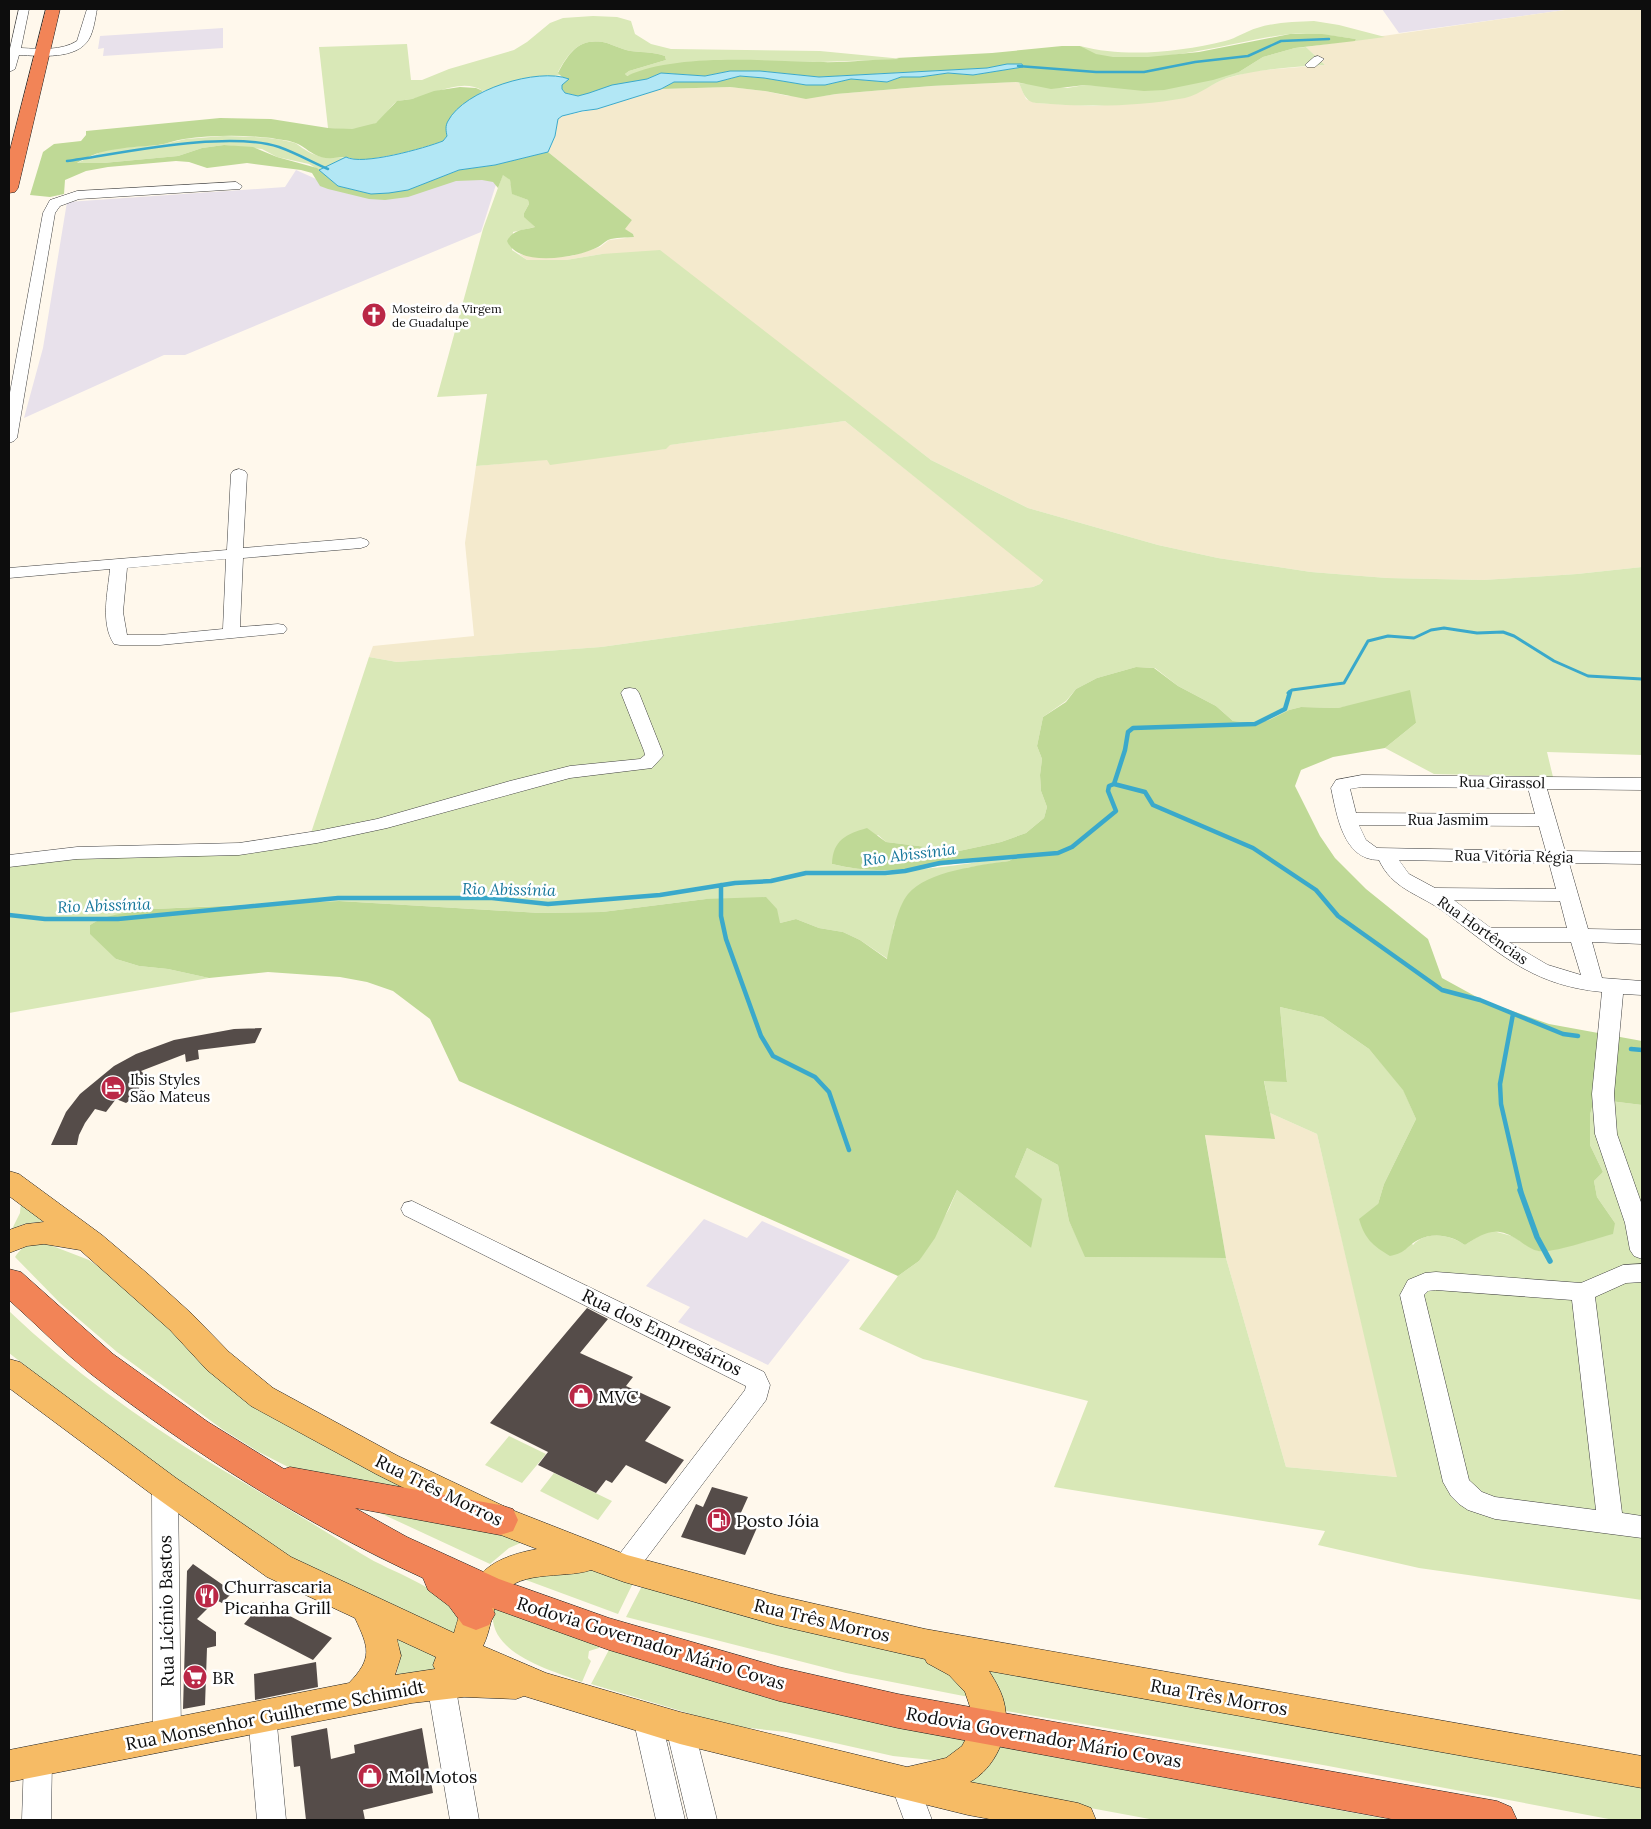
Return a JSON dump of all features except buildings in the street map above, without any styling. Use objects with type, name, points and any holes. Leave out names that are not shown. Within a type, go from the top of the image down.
[{"type":"highway","points":[[9,188],[52,9]]},
{"type":"highway","points":[[9,1281],[101,1363],[178,1420],[267,1478],[394,1548],[462,1595],[481,1602]]},
{"type":"highway","points":[[267,1478],[500,1520]]},
{"type":"highway","name":"Rodovia Governador Mário Covas","points":[[481,1602],[609,1634],[770,1682],[898,1711],[1497,1820]]},
{"type":"main road","name":"Rua Três Morros","points":[[9,1181],[92,1243],[138,1282],[181,1322],[218,1362],[262,1397],[387,1465],[500,1520],[642,1575],[776,1610],[925,1644],[1642,1772]]},
{"type":"main road","name":"Rua Três Morros","points":[[9,1242],[23,1235],[51,1232],[92,1243]]},
{"type":"main road","points":[[9,1371],[24,1393],[165,1487],[279,1567],[503,1672],[543,1688],[680,1728],[904,1782],[1078,1820]]},
{"type":"main road","points":[[430,1683],[463,1654],[470,1639],[481,1602],[502,1576],[534,1563],[568,1558],[611,1563]]},
{"type":"main road","points":[[481,1602],[484,1646],[503,1672]]},
{"type":"main road","points":[[357,1698],[372,1684],[380,1672],[384,1659],[383,1644],[367,1609]]},
{"type":"main road","points":[[904,1782],[949,1774],[964,1766],[982,1747],[990,1727],[988,1706],[980,1685],[967,1669],[925,1644]]},
{"type":"main road","name":"Rua Monsenhor Guilherme Schimidt","points":[[23,1763],[430,1683],[493,1681],[543,1688]]},
{"type":"street","points":[[9,69],[13,41],[24,9]]},
{"type":"street","points":[[13,41],[42,53],[74,47],[80,43],[86,33],[92,9]]},
{"type":"street","points":[[9,438],[50,213],[55,202],[77,195],[236,186]]},
{"type":"street","points":[[231,633],[239,474]]},
{"type":"street","points":[[9,573],[361,543]]},
{"type":"street","points":[[119,564],[115,630],[120,640],[160,640],[278,629]]},
{"type":"street","points":[[9,861],[77,853],[210,851],[246,848],[317,837],[380,824],[570,772],[645,764],[654,756],[654,751],[630,694]]},
{"type":"street","name":"Rua Girassol","points":[[1348,818],[1340,788],[1343,784],[1350,782],[1642,784]]},
{"type":"street","points":[[1536,783],[1580,935],[1604,986],[1605,1056],[1603,1094],[1606,1134],[1637,1223],[1642,1250]]},
{"type":"street","name":"Rua Jasmim","points":[[1348,818],[1548,820]]},
{"type":"street","name":"Rua Vitória Régia","points":[[1348,818],[1362,848],[1373,854],[1642,858]]},
{"type":"street","name":"Rua Hortências","points":[[1386,855],[1399,875],[1410,884],[1430,894],[1509,951],[1531,964],[1557,976],[1604,986],[1642,988]]},
{"type":"street","points":[[1430,894],[1568,895]]},
{"type":"street","points":[[1489,936],[1580,935],[1642,937]]},
{"type":"street","name":"Rua dos Empresários","points":[[412,1209],[755,1379],[758,1385],[757,1393],[611,1563]]},
{"type":"street","points":[[1642,1273],[1623,1274],[1583,1292],[1436,1281],[1425,1282],[1416,1286],[1412,1295],[1456,1482],[1463,1494],[1474,1501],[1495,1508],[1610,1521],[1642,1527]]},
{"type":"street","points":[[1583,1292],[1610,1521]]},
{"type":"street","name":"Rua Licínio Bastos","points":[[165,1487],[167,1735]]},
{"type":"street","points":[[430,1683],[465,1820]]},
{"type":"street","points":[[262,1715],[272,1820]]},
{"type":"street","points":[[647,1718],[672,1820]]},
{"type":"street","points":[[680,1728],[703,1820]]},
{"type":"street","points":[[23,1763],[36,1820]]},
{"type":"street","points":[[904,1782],[918,1820]]},
{"type":"shaded area","points":[[1382,9],[1572,9],[1399,33]]},
{"type":"shaded area","points":[[1572,9],[1642,9],[1642,567],[1577,574],[1483,580],[1387,578],[1311,572],[1218,558],[1158,545],[1028,508],[931,460],[860,406],[602,254],[566,260],[527,260],[519,254],[543,258],[571,256],[600,247],[609,240],[634,237],[633,234],[624,229],[632,220],[548,152],[555,136],[558,119],[562,116],[597,109],[661,89],[730,87],[788,96],[823,96],[931,86],[1016,82],[1019,83],[1026,99],[1036,103],[1093,106],[1163,100],[1187,97],[1224,79],[1253,71],[1325,65],[1306,47]]},
{"type":"shaded area","points":[[223,28],[223,48],[103,56],[104,48],[98,49],[100,36]]},
{"type":"shaded area","points":[[296,170],[343,191],[452,173],[499,175],[481,232],[185,355],[164,355],[24,418],[43,348],[67,202],[285,187]]},
{"type":"shaded area","points":[[845,421],[1043,579],[1040,584],[1033,587],[601,647],[397,662],[369,657],[373,646],[474,636],[465,543],[476,466],[665,449],[669,445]]},
{"type":"shaded area","points":[[1270,1113],[1317,1134],[1398,1477],[1286,1467],[1226,1258],[1205,1134],[1274,1139]]},
{"type":"shaded area","points":[[704,1219],[747,1238],[762,1221],[850,1260],[768,1365],[678,1322],[690,1307],[646,1286]]},
{"type":"green space","points":[[617,17],[631,21],[635,34],[651,44],[671,49],[820,51],[903,59],[820,62],[712,61],[677,64],[626,76],[625,74],[629,71],[666,60],[665,56],[656,53],[626,50],[607,43],[590,42],[577,47],[572,52],[558,72],[561,75],[522,80],[483,91],[475,87],[466,86],[448,88],[396,102],[381,120],[363,128],[328,128],[319,47],[407,44],[411,80],[422,80],[449,69],[514,50],[550,23],[563,18]]},
{"type":"green space","points":[[1314,21],[1339,25],[1385,37],[1355,41],[1356,39],[1332,36],[1291,34],[1182,54],[1123,59],[1098,55],[1080,46],[1098,50],[1134,53],[1171,51],[1225,41],[1253,29],[1271,25]]},
{"type":"green space","points":[[1290,34],[1322,34],[1356,39],[1355,41],[1295,48],[1263,57],[1239,72],[1213,80],[1164,90],[1144,91],[1085,85],[1051,89],[1016,82],[931,86],[836,94],[806,99],[765,91],[730,87],[661,89],[674,82],[725,80],[740,76],[806,85],[825,85],[851,79],[887,82],[901,77],[920,77],[948,73],[973,75],[1022,67],[1021,64],[987,68],[819,77],[760,71],[730,71],[705,76],[661,73],[647,79],[578,96],[565,93],[562,89],[562,77],[558,73],[572,52],[583,44],[590,42],[607,43],[626,50],[656,53],[665,56],[666,60],[629,71],[625,74],[627,76],[647,69],[695,61],[839,62],[992,53],[1062,46],[1080,46],[1096,54],[1113,57],[1148,57],[1199,52]]},
{"type":"green space","points":[[1306,47],[1325,65],[1251,72],[1222,80],[1191,96],[1167,101],[1111,105],[1036,103],[1027,99],[1019,83],[1067,88],[1085,85],[1107,86],[1239,72],[1263,57],[1295,48]]},
{"type":"green space","points":[[460,87],[476,88],[483,91],[462,105],[446,127],[447,136],[443,141],[392,155],[361,160],[345,157],[326,158],[317,156],[298,144],[288,141],[261,137],[217,136],[106,151],[77,163],[103,163],[178,156],[202,148],[224,145],[253,147],[277,157],[317,168],[338,186],[371,194],[408,190],[459,170],[495,165],[548,152],[632,220],[625,229],[633,234],[634,237],[611,239],[589,251],[563,257],[535,258],[523,255],[513,249],[507,241],[516,232],[535,227],[524,217],[529,204],[528,200],[512,194],[510,180],[503,175],[498,188],[493,182],[482,180],[456,181],[408,197],[385,200],[369,199],[328,189],[320,186],[312,173],[301,170],[247,163],[207,168],[189,162],[176,161],[108,167],[86,171],[65,180],[64,194],[50,197],[30,195],[43,152],[54,144],[81,141],[86,135],[86,131],[220,118],[271,119],[328,128],[352,129],[376,123],[397,101],[412,99],[434,91]]},
{"type":"green space","points":[[223,136],[283,140],[295,143],[319,156],[330,158],[346,157],[319,170],[309,164],[277,157],[262,149],[224,145],[202,148],[178,156],[103,163],[77,163],[103,151],[118,148],[159,145],[186,139]]},
{"type":"green space","points":[[503,174],[510,180],[513,194],[528,200],[529,204],[524,213],[535,227],[513,232],[512,250],[527,260],[566,260],[602,254],[660,250],[931,460],[1028,508],[1158,545],[1218,558],[1311,572],[1387,578],[1483,580],[1577,574],[1642,567],[1642,755],[1547,752],[1553,777],[1434,774],[1385,748],[1416,723],[1354,705],[1338,708],[1301,707],[1289,710],[1269,720],[1253,723],[1233,721],[1216,706],[1178,686],[1155,668],[1136,667],[1097,678],[1076,689],[1066,701],[1043,717],[1037,746],[1042,759],[1041,791],[1047,807],[1044,818],[1026,833],[1001,842],[959,851],[886,842],[878,835],[832,864],[878,870],[925,869],[1019,856],[1009,861],[966,868],[894,925],[888,959],[860,940],[843,932],[819,928],[796,919],[780,923],[706,899],[602,912],[540,913],[339,901],[154,909],[101,919],[90,925],[116,959],[139,966],[168,969],[209,978],[9,1013],[9,858],[102,846],[239,845],[310,836],[369,657],[397,662],[601,647],[1033,587],[1040,584],[1043,580],[845,421],[670,445],[666,449],[550,465],[547,460],[476,466],[487,394],[437,397],[483,229]]},
{"type":"green space","points":[[1136,667],[1154,668],[1178,686],[1216,706],[1233,721],[1253,723],[1269,720],[1289,710],[1301,707],[1338,708],[1410,690],[1416,723],[1385,748],[1333,757],[1301,770],[1295,786],[1320,836],[1335,858],[1366,889],[1428,939],[1442,978],[1484,1001],[1549,1024],[1642,1041],[1642,1105],[1594,1099],[1590,1115],[1590,1145],[1603,1172],[1594,1181],[1597,1197],[1615,1223],[1613,1234],[1564,1248],[1545,1251],[1538,1251],[1510,1235],[1497,1232],[1484,1234],[1465,1245],[1454,1239],[1436,1235],[1418,1240],[1403,1251],[1390,1256],[1384,1252],[1367,1237],[1359,1219],[1378,1204],[1384,1184],[1416,1119],[1403,1090],[1369,1049],[1323,1017],[1280,1007],[1287,1082],[1264,1081],[1275,1139],[1205,1135],[1226,1258],[1085,1257],[1069,1221],[1058,1165],[1027,1148],[1015,1177],[1042,1199],[1031,1248],[957,1190],[935,1238],[919,1261],[898,1276],[459,1081],[430,1019],[393,991],[367,982],[340,977],[268,972],[209,978],[168,969],[139,966],[116,959],[90,934],[90,925],[97,921],[121,914],[154,909],[339,901],[540,913],[602,912],[706,899],[766,897],[777,909],[780,923],[796,919],[819,928],[843,932],[860,940],[887,959],[894,925],[900,908],[908,894],[917,886],[955,870],[1009,861],[1016,857],[901,870],[855,868],[832,864],[835,849],[842,839],[867,828],[886,842],[959,851],[1001,842],[1026,833],[1044,818],[1047,807],[1041,791],[1042,759],[1037,746],[1043,717],[1066,702],[1076,689],[1097,678]]},
{"type":"green space","points":[[1280,1007],[1323,1017],[1369,1049],[1403,1089],[1416,1119],[1384,1184],[1378,1204],[1413,1245],[1425,1237],[1439,1236],[1453,1239],[1465,1245],[1483,1233],[1493,1231],[1512,1236],[1538,1251],[1556,1249],[1588,1241],[1615,1223],[1597,1197],[1594,1181],[1603,1172],[1590,1145],[1590,1115],[1594,1099],[1642,1105],[1642,1600],[1419,1568],[1318,1545],[1325,1531],[1054,1487],[1088,1401],[923,1359],[859,1329],[898,1276],[919,1261],[949,1209],[957,1190],[1031,1248],[1015,1177],[1027,1148],[1058,1165],[1069,1221],[1086,1257],[1226,1258],[1286,1467],[1397,1477],[1317,1134],[1270,1113],[1264,1080],[1287,1081]]},
{"type":"green space","points":[[21,1199],[46,1221],[24,1224],[12,1229],[20,1213]]},
{"type":"green space","points":[[35,1242],[50,1245],[89,1260],[122,1284],[178,1335],[449,1506],[292,1469],[257,1451],[222,1429],[117,1352],[60,1303],[15,1257],[29,1244]]},
{"type":"green space","points":[[9,1311],[81,1373],[158,1429],[360,1553],[414,1580],[438,1595],[461,1617],[454,1640],[251,1540],[9,1353]]},
{"type":"green space","points":[[509,1436],[546,1454],[522,1483],[485,1465]]},
{"type":"green space","points":[[554,1473],[612,1501],[598,1520],[540,1491]]},
{"type":"green space","points":[[324,1487],[532,1538],[509,1548],[490,1564]]},
{"type":"green space","points":[[590,1569],[633,1583],[618,1614],[518,1577]]},
{"type":"green space","points":[[642,1586],[918,1648],[979,1699],[846,1673],[626,1617]]},
{"type":"green space","points":[[495,1602],[603,1640],[599,1648],[589,1651],[588,1658],[591,1661],[582,1682],[536,1664],[520,1656],[507,1646],[497,1634],[493,1619]]},
{"type":"green space","points":[[395,1635],[450,1656],[430,1674],[396,1676],[399,1662]]},
{"type":"green space","points":[[612,1644],[972,1737],[951,1756],[932,1760],[893,1756],[786,1732],[731,1726],[591,1684]]},
{"type":"green space","points":[[974,1663],[1642,1782],[1642,1820],[1614,1820],[1323,1765],[1000,1710]]},
{"type":"green space","points":[[997,1746],[1392,1820],[1155,1820],[950,1782]]},
{"type":"water","points":[[1007,64],[1022,64],[1023,67],[973,75],[948,73],[920,77],[901,77],[887,82],[851,79],[825,85],[806,85],[740,76],[717,82],[674,82],[661,89],[597,109],[562,116],[558,119],[555,136],[548,152],[495,165],[459,170],[408,190],[389,193],[371,194],[338,186],[319,170],[346,157],[354,159],[379,158],[409,152],[443,141],[447,136],[447,123],[457,110],[469,100],[503,84],[539,76],[556,76],[569,79],[562,85],[562,89],[565,93],[578,96],[612,85],[647,79],[661,73],[705,76],[730,71],[760,71],[819,77],[987,68]]},
{"type":"waterway","points":[[1018,66],[1096,72],[1144,72],[1195,62],[1248,56],[1281,41],[1329,39]]},
{"type":"waterway","points":[[67,161],[174,145],[232,141],[257,142],[279,147],[328,169]]},
{"type":"waterway","name":"Rio Abissínia","points":[[1288,693],[1292,690],[1344,683],[1368,641],[1388,636],[1414,638],[1431,630],[1444,628],[1477,633],[1503,632],[1514,636],[1554,661],[1588,676],[1642,679]]},
{"type":"waterway","name":"Rio Abissínia","points":[[1114,784],[1125,750],[1128,732],[1133,728],[1255,724],[1285,709],[1290,692]]},
{"type":"waterway","name":"Rio Abissínia","points":[[721,885],[771,881],[806,873],[885,873],[905,871],[940,863],[1058,853],[1072,847],[1116,811],[1108,791],[1109,786],[1114,784]]},
{"type":"waterway","points":[[1114,784],[1145,792],[1153,805],[1253,848],[1316,890],[1338,916],[1442,990],[1480,1000],[1563,1034],[1578,1036]]},
{"type":"waterway","name":"Rio Abissínia","points":[[9,915],[45,919],[118,919],[338,898],[492,898],[548,904],[660,895],[721,885]]},
{"type":"waterway","points":[[721,885],[721,916],[726,939],[761,1036],[773,1056],[815,1077],[829,1092],[849,1150]]},
{"type":"waterway","points":[[1513,1014],[1500,1084],[1501,1104],[1521,1191]]},
{"type":"waterway","points":[[1631,1049],[1642,1050]]},
{"type":"waterway","points":[[1520,1190],[1537,1237],[1550,1261]]},
{"type":"place","name":"Mosteiro da Virgem de Guadalupe","points":[[374,315]]},
{"type":"place","name":"Ibis Styles São Mateus","points":[[113,1088]]},
{"type":"place","name":"MVC","points":[[581,1396]]},
{"type":"place","name":"Posto Jóia","points":[[719,1520]]},
{"type":"place","name":"Churrascaria Picanha Grill","points":[[207,1596]]},
{"type":"place","name":"BR","points":[[195,1677]]},
{"type":"place","name":"Mol Motos","points":[[370,1776]]}]
